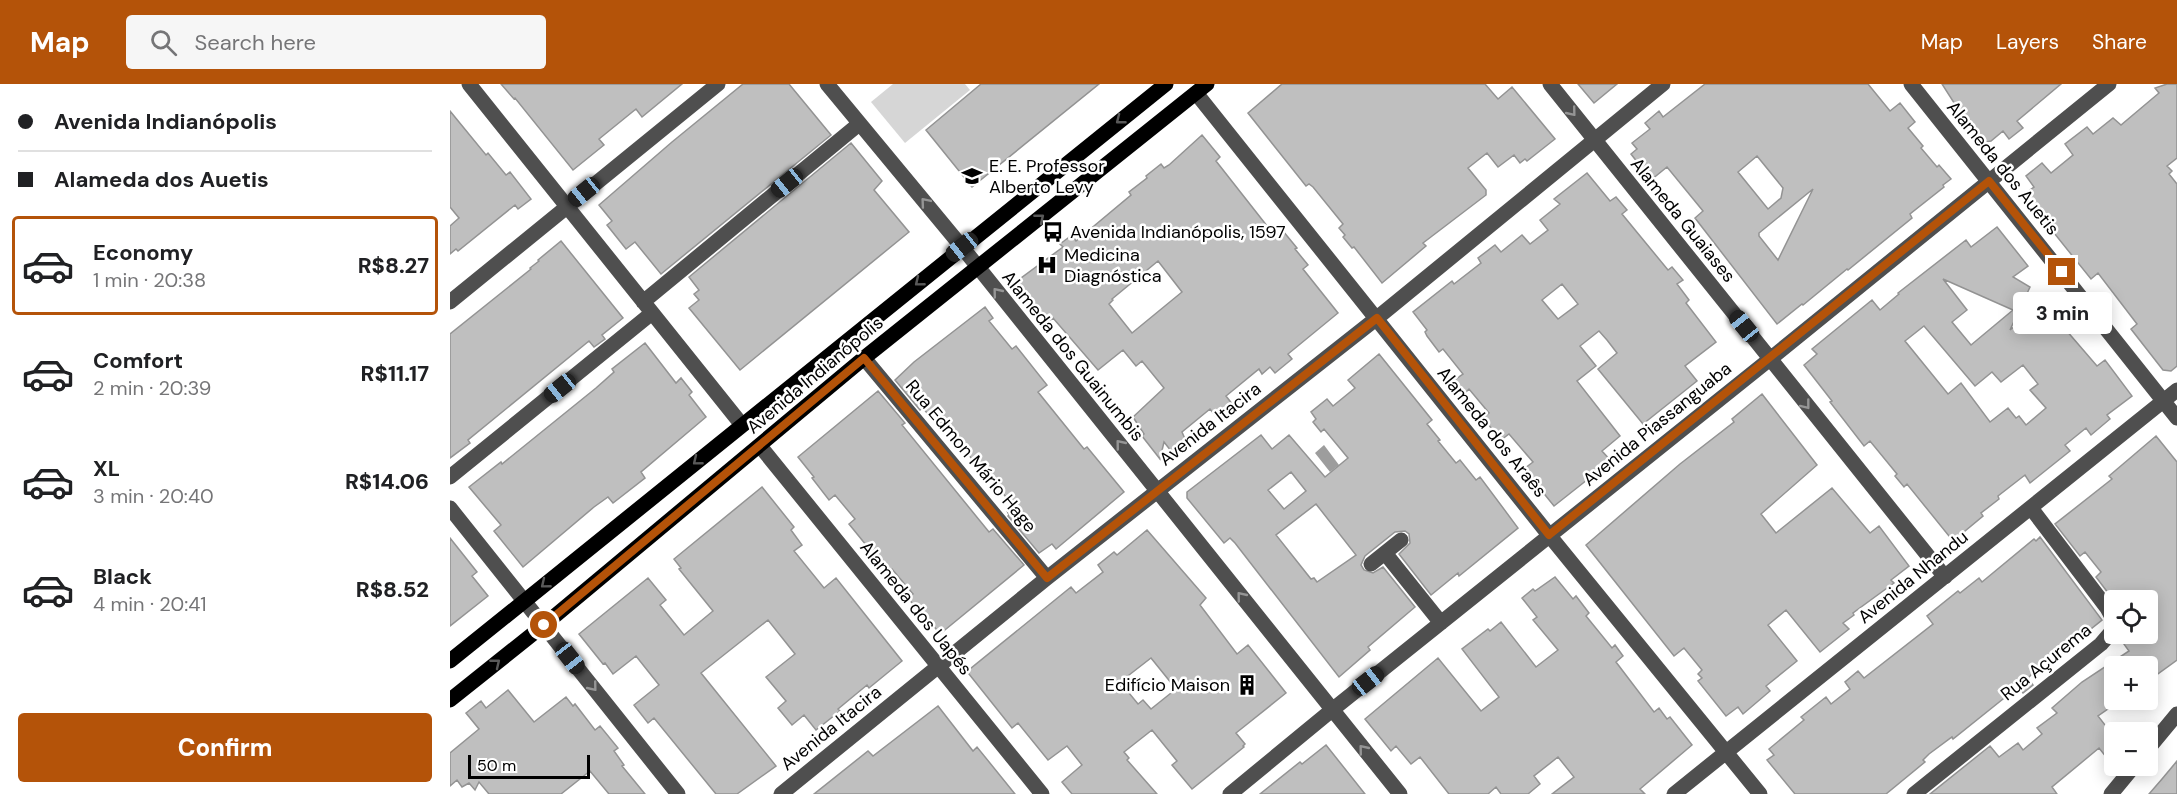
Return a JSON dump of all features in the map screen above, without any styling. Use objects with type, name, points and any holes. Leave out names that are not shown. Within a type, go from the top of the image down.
[{"type":"main road","name":"Avenida Indianópolis","points":[[450,661],[1166,84]]},
{"type":"main road","name":"Avenida Indianópolis","points":[[450,700],[544,625],[864,358],[1202,88]]},
{"type":"street","points":[[469,84],[742,424]]},
{"type":"street","points":[[450,302],[718,84]]},
{"type":"street","name":"Alameda dos Guainumbis","points":[[827,84],[962,247],[1400,794]]},
{"type":"street","name":"Alameda Guaiases","points":[[1550,84],[1945,576]]},
{"type":"street","name":"Avenida Itacira","points":[[781,794],[1047,578],[1377,318],[1663,84]]},
{"type":"street","name":"Alameda dos Auetis","points":[[1911,84],[2177,418]]},
{"type":"street","name":"Avenida Piassanguaba","points":[[1230,794],[2109,84]]},
{"type":"street","name":"Alameda dos Araês","points":[[1202,88],[1377,318],[1549,535],[1760,794]]},
{"type":"street","points":[[450,477],[860,124]]},
{"type":"street","name":"Rua Edmon Mário Hage","points":[[864,358],[1047,578]]},
{"type":"street","name":"Avenida Nhandu","points":[[1674,794],[2177,390]]},
{"type":"street","name":"Alameda dos Uapés","points":[[760,446],[1041,794]]},
{"type":"street","points":[[450,508],[678,794]]},
{"type":"street","name":"Rua Açurema","points":[[1914,794],[2101,644],[2113,630],[2113,619],[2107,608],[2031,508]]},
{"type":"street","points":[[1371,564],[1401,540]]},
{"type":"street","points":[[1385,552],[1441,623]]},
{"type":"street","points":[[2158,737],[2177,714]]},
{"type":"street","points":[[2111,794],[2126,776]]},
{"type":"shaded area","points":[[893,84],[965,84],[970,90],[905,143],[871,102]]},
{"type":"shaded area","points":[[1324,445],[1339,465],[1330,472],[1315,453]]},
{"type":"building","points":[[501,84],[682,84],[642,117],[636,109],[599,139],[604,145],[573,170]]},
{"type":"building","points":[[743,84],[789,84],[831,135],[661,274],[635,242],[626,249],[607,225],[612,221],[599,205]]},
{"type":"building","points":[[981,84],[1099,84],[972,187],[926,130]]},
{"type":"building","points":[[1282,84],[1485,84],[1498,99],[1512,87],[1555,139],[1527,161],[1525,159],[1520,163],[1514,155],[1498,167],[1487,153],[1468,168],[1486,190],[1486,195],[1423,243],[1426,246],[1382,283],[1354,247],[1352,248],[1343,237],[1345,235],[1339,228],[1343,224],[1313,187],[1309,184],[1306,186],[1248,113]]},
{"type":"building","points":[[1578,84],[1617,84],[1594,103]]},
{"type":"building","points":[[1705,84],[1868,84],[1890,111],[1900,103],[1915,122],[1908,128],[1923,146],[1921,148],[1951,179],[1910,214],[1912,218],[1777,324],[1695,218],[1703,211],[1667,167],[1651,180],[1631,154],[1637,149],[1632,143],[1650,129],[1645,123],[1659,111],[1663,117]],"holes":[[[1757,156],[1783,188],[1781,198],[1768,209],[1738,172]],[[1813,189],[1778,260],[1759,233]]]},
{"type":"building","points":[[1942,84],[2061,84],[2017,121],[2023,128],[2009,139],[2003,131],[1991,141],[1985,142],[1958,109]]},
{"type":"building","points":[[2177,84],[2177,158],[2167,166],[2172,171],[2169,174],[2177,184],[2177,366],[2171,371],[2163,370],[2131,329],[2137,324],[2098,273],[2091,279],[2042,218],[2045,216],[2026,193],[2034,187],[2026,176],[2042,163],[2051,173],[2073,155],[2065,144],[2087,127],[2093,134],[2113,118],[2121,125],[2159,93],[2155,88]]},
{"type":"building","points":[[450,111],[486,155],[488,153],[506,175],[510,172],[531,199],[518,209],[515,205],[458,251],[456,249],[450,254],[450,226],[459,218],[450,207]]},
{"type":"building","points":[[1202,135],[1220,157],[1216,161],[1275,236],[1283,231],[1297,248],[1295,249],[1308,265],[1303,269],[1338,313],[1288,354],[1292,359],[1275,373],[1270,367],[1262,374],[1259,369],[1226,396],[1233,405],[1217,418],[1210,409],[1182,432],[1185,439],[1171,451],[1164,442],[1160,459],[1142,436],[1144,434],[1133,417],[1164,388],[1142,361],[1136,366],[1123,350],[1098,370],[1053,318],[1047,323],[1020,289],[1017,281],[1063,247],[1060,244],[1072,235],[1076,241],[1131,195],[1129,192],[1161,164],[1164,168]],"holes":[[[1158,261],[1182,292],[1132,333],[1109,304]]]},
{"type":"building","points":[[851,143],[882,181],[874,190],[909,232],[740,370],[689,308],[699,300],[694,294],[699,290],[689,277]]},
{"type":"building","points":[[1587,173],[1610,201],[1616,197],[1627,210],[1622,214],[1668,270],[1672,267],[1683,280],[1677,284],[1689,300],[1686,303],[1716,342],[1685,366],[1697,381],[1643,424],[1598,369],[1617,353],[1607,340],[1599,331],[1580,346],[1596,366],[1577,381],[1620,436],[1602,451],[1611,461],[1554,506],[1524,469],[1533,462],[1509,434],[1501,440],[1483,418],[1489,413],[1469,389],[1464,394],[1453,381],[1463,374],[1443,349],[1439,352],[1427,336],[1425,332],[1427,330],[1413,312],[1452,281],[1454,284],[1481,263],[1478,258],[1495,245],[1501,252],[1522,235],[1530,244],[1548,230],[1540,220],[1560,204],[1554,199]],"holes":[[[1562,284],[1578,304],[1558,319],[1542,300]]]},
{"type":"building","points":[[1997,227],[2028,266],[2013,277],[2030,287],[2010,330],[2052,297],[2071,317],[2063,324],[2066,330],[2097,366],[2105,360],[2132,396],[2107,415],[2110,419],[2091,435],[2086,428],[2065,445],[2070,451],[2030,483],[2025,475],[1998,496],[1999,499],[1981,513],[1983,516],[1953,541],[1907,484],[1904,487],[1895,476],[1897,474],[1870,441],[1864,446],[1804,365],[1817,354],[1812,349],[1872,300],[1880,310],[1898,293],[1966,240],[1971,247]],"holes":[[[1943,279],[2013,310],[1971,345],[1952,322],[1967,310]],[[1924,326],[1975,386],[1992,372],[2001,382],[2023,365],[2038,384],[2030,390],[2046,408],[2026,425],[2008,408],[1990,422],[1961,383],[1948,394],[1905,341]]]},
{"type":"building","points":[[561,241],[623,318],[602,335],[605,339],[594,347],[589,341],[468,440],[470,443],[450,458],[450,334],[531,269],[538,260]]},
{"type":"building","points":[[985,307],[993,318],[989,321],[1012,349],[1016,346],[1047,385],[1038,392],[1084,449],[1087,447],[1124,492],[1056,549],[1052,544],[1039,553],[1008,516],[1007,511],[1013,506],[991,478],[988,480],[949,429],[943,433],[923,408],[920,410],[895,380],[914,362]]},
{"type":"building","points":[[645,343],[676,383],[681,378],[692,392],[689,395],[706,417],[641,472],[645,478],[613,503],[608,497],[594,507],[523,567],[494,531],[501,525],[469,487],[501,462],[502,464],[596,388],[614,372],[612,369]]},
{"type":"building","points":[[1379,354],[1432,420],[1427,424],[1440,440],[1438,441],[1456,463],[1460,460],[1476,480],[1480,477],[1518,528],[1459,576],[1458,573],[1431,595],[1399,554],[1410,543],[1409,534],[1405,531],[1395,532],[1365,556],[1361,565],[1364,570],[1373,573],[1383,567],[1415,607],[1368,647],[1370,650],[1339,677],[1235,543],[1230,538],[1224,543],[1187,498],[1187,492],[1261,435],[1272,449],[1289,435],[1325,477],[1348,458],[1324,429],[1321,432],[1313,422],[1316,419],[1311,412],[1327,399],[1333,406],[1355,388],[1348,380]],"holes":[[[1291,472],[1306,491],[1284,509],[1268,490]],[[1316,504],[1356,555],[1317,582],[1314,578],[1311,579],[1276,535]]]},
{"type":"building","points":[[878,391],[905,423],[902,425],[989,532],[993,529],[1024,565],[940,634],[908,598],[913,594],[892,569],[888,572],[849,524],[855,519],[835,495],[829,500],[798,457]]},
{"type":"building","points":[[1762,394],[1817,465],[1761,514],[1776,533],[1832,488],[1870,533],[1879,526],[1909,566],[1891,580],[1894,583],[1853,613],[1854,615],[1843,623],[1849,629],[1820,652],[1786,610],[1768,625],[1797,661],[1766,686],[1770,691],[1743,714],[1738,707],[1726,716],[1698,681],[1702,678],[1698,674],[1702,670],[1684,648],[1674,656],[1586,545],[1680,464],[1734,422],[1732,419]]},
{"type":"building","points":[[2156,436],[2177,462],[2177,660],[2158,674],[2158,656],[2121,656],[2129,651],[2124,644],[2158,644],[2158,590],[2106,590],[2096,577],[2101,572],[2085,552],[2080,556],[2055,524],[2112,479],[2109,476]]},
{"type":"building","points":[[762,487],[794,527],[791,530],[802,545],[794,551],[824,588],[836,578],[902,661],[869,688],[867,685],[816,730],[804,715],[792,725],[778,708],[786,701],[766,677],[795,654],[768,620],[701,673],[776,766],[737,794],[716,794],[654,718],[648,723],[634,705],[659,685],[636,656],[613,674],[579,634],[648,578],[666,600],[660,605],[684,635],[713,611],[679,569],[681,568],[674,559]]},
{"type":"building","points":[[1147,530],[1206,598],[1200,605],[1237,654],[1248,645],[1286,693],[1236,733],[1245,744],[1244,747],[1192,789],[1172,765],[1177,761],[1152,730],[1124,752],[1129,758],[1127,760],[1157,794],[1072,794],[1062,782],[1082,765],[1067,746],[1048,760],[1018,723],[1012,728],[969,674],[970,669],[1071,587],[1076,593],[1103,572],[1098,565],[1114,552],[1117,555]],"holes":[[[1151,658],[1176,689],[1151,709],[1143,700],[1138,704],[1120,682]]]},
{"type":"building","points":[[2040,537],[2102,620],[2071,645],[2069,643],[2048,658],[2028,678],[2033,685],[2023,693],[2018,687],[1953,739],[1952,737],[1929,754],[1923,760],[1925,762],[1886,794],[1795,794],[1767,760],[1774,755],[1769,749],[1804,720],[1801,717],[1826,697],[1831,704],[1850,689],[1845,682],[1858,671],[1864,678],[1933,624],[1927,616],[1958,591],[1960,593],[1979,578],[1982,582],[2034,539],[2036,541]]},
{"type":"building","points":[[450,538],[477,572],[472,576],[488,596],[450,626]]},
{"type":"building","points":[[1555,577],[1573,599],[1576,596],[1589,613],[1586,616],[1612,648],[1615,645],[1623,656],[1616,662],[1654,712],[1659,708],[1667,719],[1670,717],[1692,745],[1640,789],[1645,794],[1552,794],[1574,777],[1558,757],[1534,776],[1540,784],[1528,794],[1501,794],[1496,787],[1488,794],[1449,794],[1420,757],[1411,764],[1396,746],[1391,751],[1365,719],[1438,658],[1481,711],[1499,697],[1462,649],[1501,622],[1536,667],[1558,650],[1533,620],[1537,617],[1522,598]]},
{"type":"building","points":[[2104,667],[2104,710],[2106,710],[2098,716],[2104,724],[2104,754],[2099,748],[2052,787],[2057,794],[1930,794],[1990,746],[1999,757],[2018,743],[2023,750],[2042,734],[2037,728],[2057,713],[2052,708],[2082,682]]},
{"type":"building","points":[[508,690],[534,722],[566,697],[573,706],[575,704],[595,730],[600,726],[618,748],[614,751],[624,765],[622,766],[645,794],[609,794],[590,771],[561,794],[489,794],[479,782],[475,790],[469,783],[462,787],[457,780],[450,786],[450,753],[479,729],[466,713],[481,701],[486,708]]},
{"type":"building","points":[[938,706],[973,751],[977,747],[1015,794],[814,794],[868,751],[873,756]]},
{"type":"building","points":[[1326,745],[1365,794],[1260,794],[1300,762],[1302,764]]},
{"type":"building","points":[[2177,761],[2177,794],[2149,794],[2162,779]]},
{"type":"place","name":"E. E. Professor Alberto Levy","points":[[972,176]]},
{"type":"place","name":"Avenida Indianópolis, 1597","points":[[1053,232]]},
{"type":"place","name":"Medicina Diagnóstica","points":[[1047,265]]},
{"type":"place","name":"Edifício Maison","points":[[1247,685]]},
{"type":"route","points":[[544,625],[864,358],[1047,578],[1377,318],[1549,535],[1989,181],[2062,272]]}]
